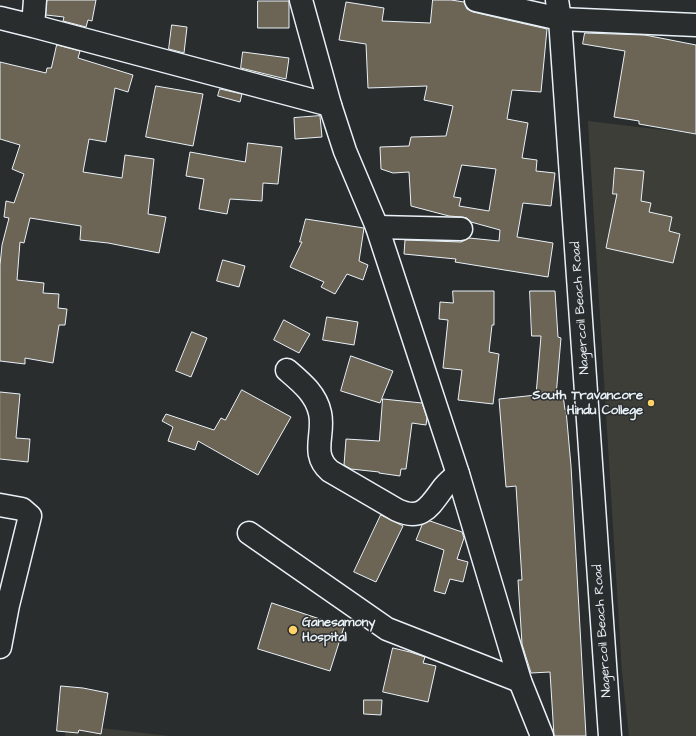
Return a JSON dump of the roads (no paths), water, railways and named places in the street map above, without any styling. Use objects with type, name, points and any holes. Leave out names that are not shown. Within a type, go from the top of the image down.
[{"type":"street","points":[[33,26],[35,0]]},
{"type":"street","points":[[301,0],[330,105],[345,151],[377,227],[458,474],[520,681],[542,736]]},
{"type":"street","points":[[476,0],[696,25]]},
{"type":"street","name":"Nagercoil Beach Road","points":[[559,9],[610,736]]},
{"type":"street","points":[[0,18],[330,105]]},
{"type":"street","points":[[377,227],[461,229]]},
{"type":"street","points":[[287,370],[309,389],[318,405],[321,414],[320,459],[323,465],[330,471],[397,510],[409,514],[418,514],[428,508],[445,486],[458,474]]},
{"type":"street","points":[[0,505],[22,509],[30,516],[8,605],[0,647]]},
{"type":"street","points":[[249,533],[387,629],[520,681]]},
{"type":"place","name":"South Travancore Hindu College","points":[[651,403]]},
{"type":"place","name":"Ganesamony Hospital","points":[[293,630]]}]
